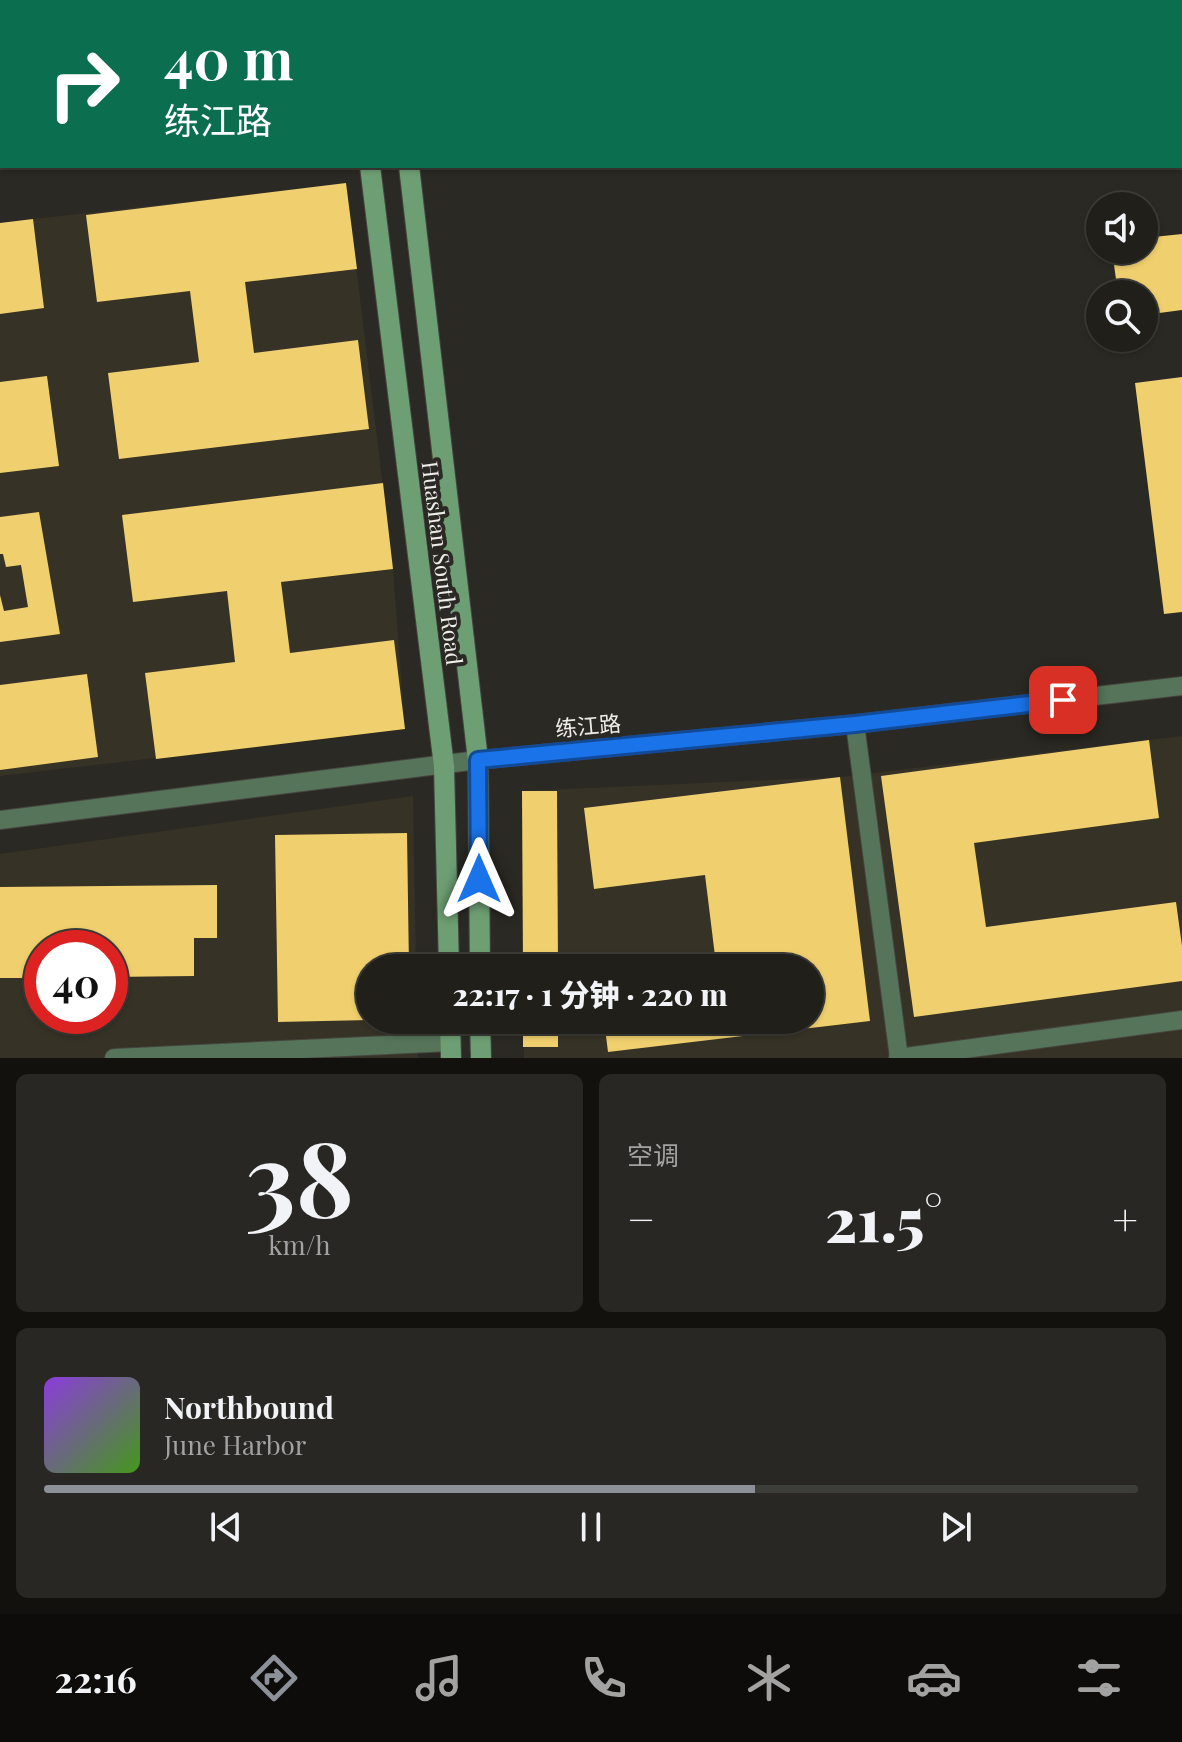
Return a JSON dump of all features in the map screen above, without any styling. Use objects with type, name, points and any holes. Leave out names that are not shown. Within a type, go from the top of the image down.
[{"type":"street","name":"Huashan South Road","points":[[370,168],[444,766],[449,954]]},
{"type":"street","name":"Huashan South Road","points":[[409,168],[478,760],[480,954]]},
{"type":"street","name":"练江路","points":[[0,820],[478,760],[855,724],[1182,686]]},
{"type":"street","points":[[855,724],[899,1058],[1182,1020]]},
{"type":"street","points":[[480,1034],[481,1058]]},
{"type":"street","points":[[114,1058],[451,1050]]},
{"type":"shaded area","points":[[346,183],[393,569],[405,729],[0,776],[0,223]]},
{"type":"shaded area","points":[[1182,736],[1182,1058],[524,1058],[523,1034],[824,1034],[824,954],[523,954],[522,791],[840,777]]},
{"type":"shaded area","points":[[413,796],[416,954],[356,954],[356,1034],[417,1034],[418,1058],[0,1058],[0,854]]},
{"type":"building","points":[[346,183],[357,269],[245,282],[254,353],[358,340],[369,429],[119,459],[108,373],[199,362],[190,291],[97,302],[86,215]]},
{"type":"building","points":[[33,219],[44,308],[0,314],[0,223]]},
{"type":"building","points":[[1182,234],[1182,310],[1158,313],[1158,280],[1116,280],[1114,264],[1158,264],[1158,237]]},
{"type":"building","points":[[47,376],[59,466],[0,473],[0,382]]},
{"type":"building","points":[[1182,377],[1182,612],[1164,614],[1135,383]]},
{"type":"building","points":[[383,483],[393,569],[281,582],[290,653],[394,640],[405,729],[156,759],[145,673],[235,662],[227,591],[133,602],[122,515]]},
{"type":"building","points":[[39,512],[60,634],[0,642],[0,595],[4,611],[28,607],[21,565],[6,567],[3,554],[0,554],[0,517]]},
{"type":"building","points":[[87,674],[98,757],[0,770],[0,685]]},
{"type":"building","points":[[1149,740],[1159,818],[974,843],[986,927],[1176,902],[1182,946],[1182,981],[914,1017],[881,776]]},
{"type":"building","points":[[840,777],[870,1021],[824,1026],[824,954],[715,954],[705,875],[594,889],[584,808]]},
{"type":"building","points":[[522,791],[557,791],[558,954],[523,954]]},
{"type":"building","points":[[407,833],[409,954],[356,954],[356,1020],[278,1022],[275,835]]},
{"type":"building","points":[[217,885],[217,938],[194,938],[194,976],[128,977],[128,930],[24,930],[24,978],[0,978],[0,887]]},
{"type":"building","points":[[523,1034],[558,1034],[558,1047],[523,1047]]},
{"type":"building","points":[[606,1034],[760,1034],[608,1052]]},
{"type":"route","points":[[479,879],[478,760],[855,724],[1063,700]]}]
